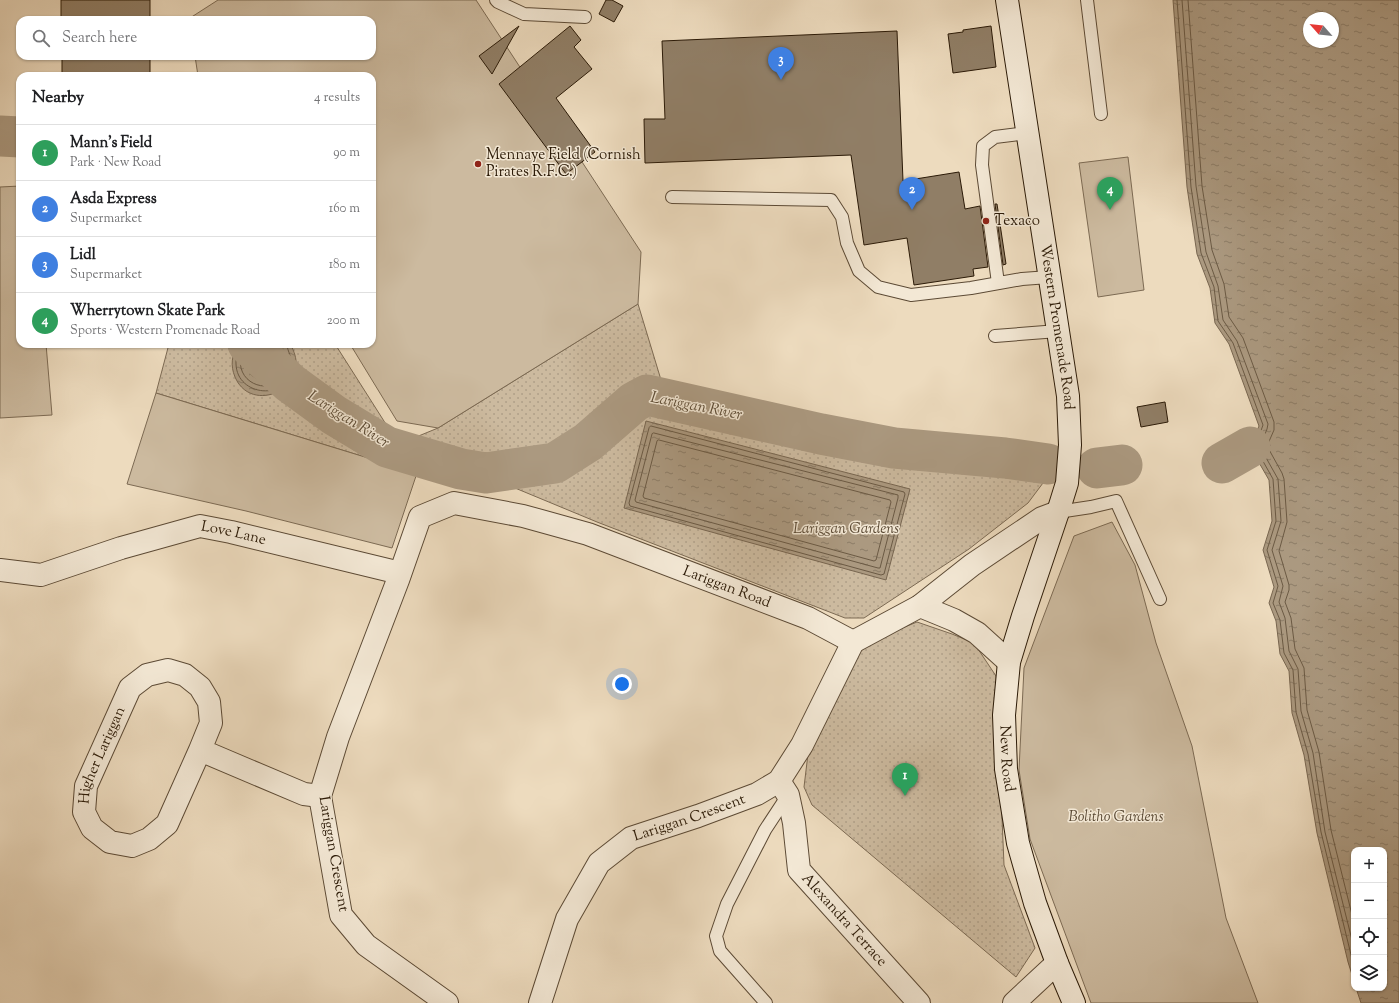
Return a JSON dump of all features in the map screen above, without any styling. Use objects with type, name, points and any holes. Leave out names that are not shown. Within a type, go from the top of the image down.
[{"type":"street","name":"Western Promenade Road","points":[[1007,0],[1068,396],[1070,445],[1067,483],[1058,512]]},
{"type":"street","name":"Lariggan Road","points":[[400,573],[420,517],[454,503],[523,516],[588,534],[808,618],[853,642]]},
{"type":"street","points":[[853,642],[920,606],[972,565],[1042,518],[1058,512]]},
{"type":"street","name":"New Road","points":[[1058,512],[1009,662],[1004,715],[1006,769],[1018,843],[1036,903],[1057,963],[1074,1003]]},
{"type":"street","name":"Love Lane","points":[[0,570],[41,575],[121,548],[200,526],[231,532],[400,573]]},
{"type":"street","name":"Lariggan Crescent","points":[[400,573],[338,737],[320,796],[341,915],[366,945],[447,1003]]},
{"type":"street","points":[[920,606],[954,620],[977,632],[1009,662]]},
{"type":"street","name":"Lariggan Crescent","points":[[540,1003],[567,919],[598,863],[631,838],[698,816],[757,794],[784,788],[802,745],[853,642]]},
{"type":"street","name":"Higher Lariggan","points":[[168,670],[184,675],[200,686],[209,702],[211,723],[200,750],[167,824],[149,839],[132,846],[110,842],[92,828],[84,812],[86,786],[130,688],[147,674],[168,670]]},
{"type":"street","points":[[200,750],[304,794],[320,796]]},
{"type":"street","name":"Alexandra Terrace","points":[[784,788],[794,823],[799,870],[919,1003]]},
{"type":"street","points":[[1014,1003],[1057,963]]},
{"type":"lane","points":[[496,0],[524,14],[585,16]]},
{"type":"lane","points":[[1088,0],[1101,114]]},
{"type":"lane","points":[[998,283],[982,165],[983,146],[995,137],[1027,133]]},
{"type":"lane","points":[[672,197],[831,200],[842,217],[847,243],[859,271],[878,287],[911,295],[1049,277]]},
{"type":"lane","points":[[995,336],[1058,331]]},
{"type":"lane","points":[[1058,512],[1091,507],[1116,501],[1160,600]]},
{"type":"lane","points":[[766,1003],[720,951],[716,936],[727,904],[765,830],[784,788]]},
{"type":"green space","name":"Mennaye Field (Cornish Pirates R.F.C.)","points":[[218,0],[476,0],[641,252],[638,304],[438,428],[397,421],[352,348],[376,348],[376,72],[197,72],[196,60],[376,60],[376,16],[193,16]]},
{"type":"green space","points":[[1128,157],[1144,290],[1098,297],[1079,163]]},
{"type":"green space","points":[[16,186],[16,348],[46,348],[52,415],[0,418],[0,187]]},
{"type":"green space","name":"Lariggan Gardens","points":[[638,304],[668,403],[892,453],[1008,469],[1043,483],[1028,503],[969,549],[864,618],[845,618],[597,522],[404,442],[438,428]]},
{"type":"green space","points":[[168,348],[338,348],[417,473],[156,393]]},
{"type":"green space","points":[[156,393],[417,473],[392,548],[246,511],[127,484]]},
{"type":"green space","name":"Bolitho Gardens","points":[[1112,522],[1135,565],[1156,643],[1192,746],[1226,918],[1258,1003],[1091,1003],[1030,839],[1019,770],[1024,668],[1074,536]]},
{"type":"green space","points":[[917,622],[974,643],[996,676],[1004,865],[1035,948],[1016,977],[812,805],[804,787],[808,754],[861,645]]},
{"type":"water","points":[[1173,0],[1399,0],[1399,1003],[1361,1003],[1357,991],[1387,991],[1387,847],[1351,847],[1351,972],[1348,962],[1317,833],[1304,755],[1292,713],[1289,671],[1280,654],[1276,621],[1269,603],[1274,587],[1263,550],[1272,521],[1269,480],[1250,447],[1259,426],[1229,344],[1215,323],[1210,288],[1197,254],[1187,187]]},
{"type":"water","points":[[236,348],[292,348],[296,359],[295,372],[289,383],[279,391],[267,395],[254,395],[243,389],[235,377],[232,364]]},
{"type":"water","points":[[646,421],[910,489],[886,580],[624,508]]},
{"type":"building","points":[[61,0],[150,0],[150,16],[61,16]]},
{"type":"building","points":[[606,0],[612,0],[623,6],[614,22],[599,14]]},
{"type":"building","points":[[519,26],[492,74],[479,56]]},
{"type":"building","points":[[570,26],[581,40],[574,47],[592,69],[556,98],[595,152],[566,174],[499,84]]},
{"type":"building","points":[[991,26],[996,67],[953,73],[948,34]]},
{"type":"building","points":[[897,31],[903,181],[959,172],[965,209],[980,206],[988,267],[973,269],[974,276],[914,285],[907,238],[864,245],[851,155],[645,163],[644,119],[665,119],[662,41]]},
{"type":"building","points":[[62,60],[150,60],[150,72],[62,72]]},
{"type":"building","points":[[995,204],[997,204],[1006,264],[1003,265]]},
{"type":"building","points":[[1165,402],[1168,422],[1141,427],[1137,407]]},
{"type":"waterway","name":"Lariggan River","points":[[0,136],[16,137]]},
{"type":"waterway","name":"Lariggan River","points":[[252,348],[290,383],[334,415],[387,447],[461,469],[486,473],[555,463],[588,442],[634,402],[647,395],[821,434],[894,448],[1005,458],[1048,464]]},
{"type":"waterway","name":"Lariggan River","points":[[1222,463],[1250,447]]},
{"type":"waterway","name":"Lariggan River","points":[[1097,468],[1122,465]]},
{"type":"place","name":"Lidl","points":[[781,80]]},
{"type":"place","name":"Mennaye Field (Cornish Pirates R.F.C.)","points":[[478,164]]},
{"type":"place","name":"Asda Express","points":[[912,210]]},
{"type":"place","name":"Wherrytown Skate Park","points":[[1110,210]]},
{"type":"place","name":"Texaco","points":[[986,221]]},
{"type":"place","name":"Mann's Field","points":[[905,796]]}]
